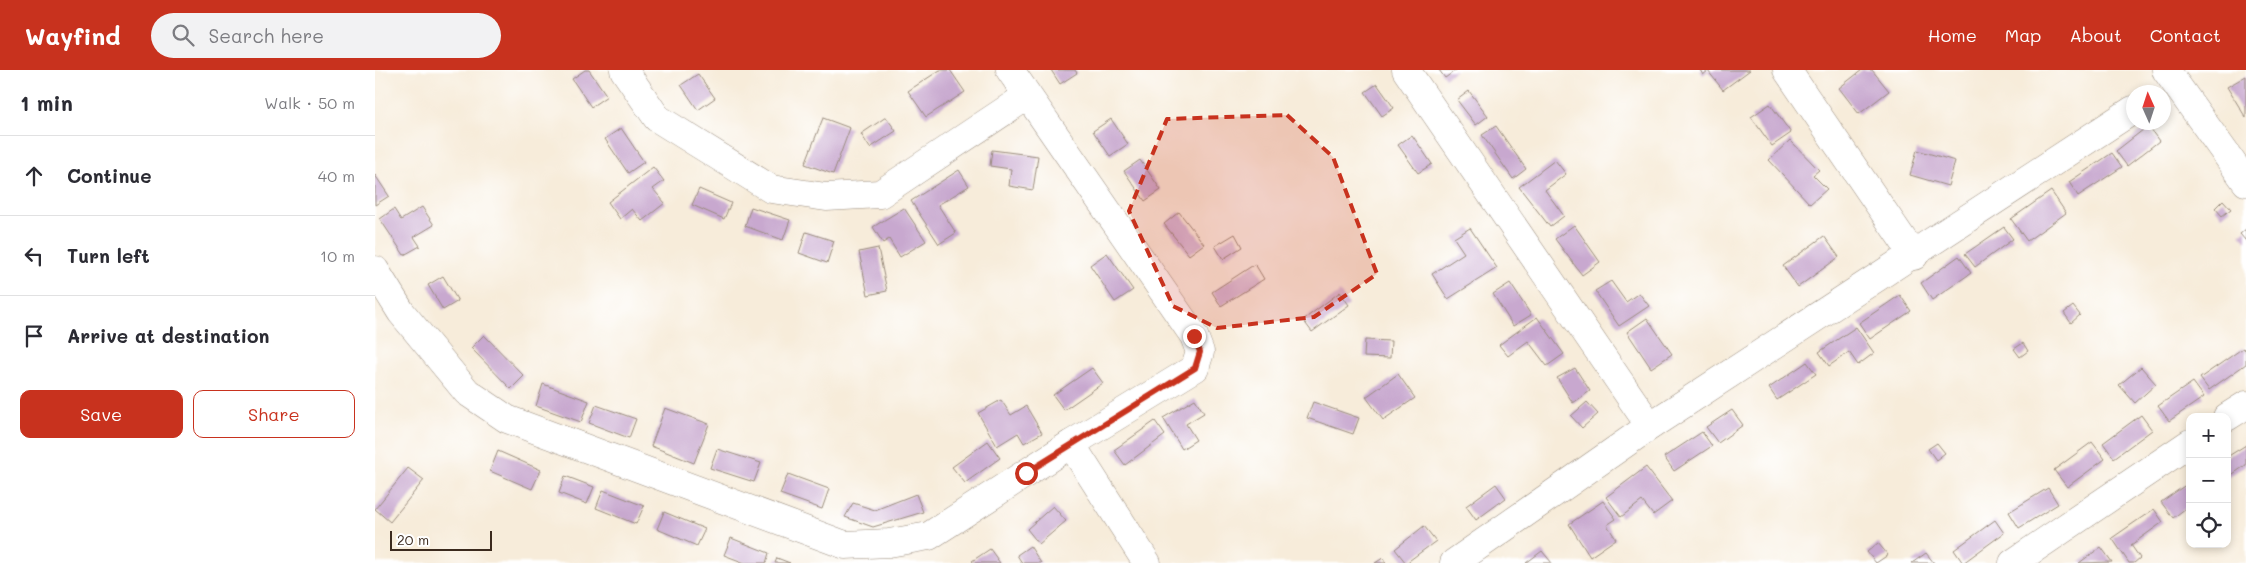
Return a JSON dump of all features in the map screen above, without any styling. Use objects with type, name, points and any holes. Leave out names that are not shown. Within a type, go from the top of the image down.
[{"type":"street","points":[[624,70],[657,118],[771,188],[826,197],[880,194],[1027,96]]},
{"type":"street","points":[[375,270],[401,312],[467,392],[507,419],[845,545],[889,543],[929,536],[1071,444],[1195,368],[1200,352],[1194,336],[1010,70]]},
{"type":"street","points":[[1406,70],[1650,426]]},
{"type":"street","points":[[1787,70],[1914,256]]},
{"type":"street","points":[[2167,82],[2246,182]]},
{"type":"street","points":[[1454,563],[1650,426],[1914,256],[2126,115]]},
{"type":"street","points":[[2231,414],[2246,405]]},
{"type":"street","points":[[1071,444],[1147,563]]},
{"type":"street","points":[[2013,563],[2186,446]]},
{"type":"highlighted area","points":[[1287,115],[1333,157],[1377,274],[1314,317],[1217,328],[1173,306],[1129,211],[1167,119]]},
{"type":"building","points":[[585,70],[589,70],[607,96],[591,107],[572,79]]},
{"type":"building","points":[[940,70],[950,70],[965,92],[926,117],[908,91]]},
{"type":"building","points":[[1051,70],[1075,70],[1077,73],[1060,84]]},
{"type":"building","points":[[1439,70],[1456,70],[1445,78]]},
{"type":"building","points":[[1700,70],[1750,70],[1723,90],[1708,71],[1703,75]]},
{"type":"building","points":[[1862,70],[1872,70],[1889,91],[1859,114],[1839,88]]},
{"type":"building","points":[[698,74],[715,98],[698,110],[681,85]]},
{"type":"building","points":[[2246,76],[2246,118],[2227,87]]},
{"type":"building","points":[[1377,84],[1394,108],[1382,116],[1365,92]]},
{"type":"building","points":[[1469,91],[1488,116],[1476,125],[1457,100]]},
{"type":"building","points":[[1770,104],[1791,133],[1772,146],[1751,117]]},
{"type":"building","points":[[886,117],[896,131],[870,148],[861,134]]},
{"type":"building","points":[[823,118],[850,128],[833,174],[805,164]]},
{"type":"building","points":[[1111,119],[1128,144],[1110,156],[1093,131]]},
{"type":"building","points":[[1496,126],[1526,169],[1513,179],[1482,135]]},
{"type":"building","points":[[621,128],[644,162],[628,173],[605,139]]},
{"type":"building","points":[[2143,130],[2151,130],[2159,141],[2127,166],[2116,151]]},
{"type":"building","points":[[1412,135],[1432,164],[1418,173],[1398,145]]},
{"type":"building","points":[[1790,140],[1819,170],[1813,175],[1827,189],[1810,204],[1769,160]]},
{"type":"building","points":[[992,150],[1038,156],[1033,190],[1009,186],[1011,169],[990,166]]},
{"type":"building","points":[[1917,150],[1955,161],[1948,186],[1910,175]]},
{"type":"building","points":[[2112,153],[2122,167],[2078,196],[2069,182]]},
{"type":"building","points":[[1140,160],[1161,190],[1145,201],[1124,171]]},
{"type":"building","points":[[1555,160],[1566,174],[1545,190],[1564,216],[1550,227],[1519,187]]},
{"type":"building","points":[[653,167],[664,181],[653,189],[665,203],[642,221],[632,209],[620,219],[608,202]]},
{"type":"building","points":[[959,170],[969,186],[938,205],[956,233],[939,244],[911,201]]},
{"type":"building","points":[[375,175],[389,196],[375,205]]},
{"type":"building","points":[[699,189],[731,203],[724,219],[692,205]]},
{"type":"building","points":[[2051,191],[2066,213],[2027,241],[2011,219]]},
{"type":"building","points":[[2223,200],[2231,209],[2222,216],[2215,208]]},
{"type":"building","points":[[422,207],[434,225],[414,237],[420,246],[404,255],[380,219],[394,209],[401,220]]},
{"type":"building","points":[[751,207],[790,220],[783,240],[745,226]]},
{"type":"building","points":[[904,208],[926,241],[900,257],[889,239],[883,243],[873,227]]},
{"type":"building","points":[[1179,212],[1204,244],[1189,255],[1164,224]]},
{"type":"building","points":[[1574,225],[1600,262],[1582,275],[1555,239]]},
{"type":"building","points":[[2004,227],[2013,239],[1975,267],[1965,254]]},
{"type":"building","points":[[1470,228],[1497,268],[1448,299],[1432,274],[1464,253],[1454,238]]},
{"type":"building","points":[[2246,229],[2246,241],[2240,234]]},
{"type":"building","points":[[806,232],[834,241],[827,263],[799,253]]},
{"type":"building","points":[[1235,234],[1242,247],[1223,259],[1215,246]]},
{"type":"building","points":[[1824,236],[1839,257],[1798,287],[1783,266]]},
{"type":"building","points":[[878,248],[887,291],[868,295],[859,252]]},
{"type":"building","points":[[1107,253],[1133,290],[1115,302],[1090,265]]},
{"type":"building","points":[[1959,256],[1971,273],[1932,300],[1921,283]]},
{"type":"building","points":[[1255,264],[1264,279],[1221,306],[1212,292]]},
{"type":"building","points":[[443,276],[458,301],[443,310],[428,285]]},
{"type":"building","points":[[1611,281],[1626,302],[1639,293],[1649,306],[1619,326],[1595,291]]},
{"type":"building","points":[[1510,283],[1531,315],[1513,326],[1493,294]]},
{"type":"building","points":[[1340,292],[1349,305],[1312,332],[1303,320]]},
{"type":"building","points":[[1900,295],[1911,311],[1870,339],[1859,323]]},
{"type":"building","points":[[2073,306],[2080,315],[2071,323],[2064,313]]},
{"type":"building","points":[[1537,317],[1564,354],[1547,366],[1528,341],[1508,356],[1499,345]]},
{"type":"building","points":[[1647,318],[1672,354],[1651,368],[1627,332]]},
{"type":"building","points":[[1856,327],[1874,353],[1858,365],[1849,352],[1829,366],[1819,352]]},
{"type":"building","points":[[484,335],[524,376],[511,389],[471,348]]},
{"type":"building","points":[[1365,340],[1391,341],[1390,358],[1364,357]]},
{"type":"building","points":[[2023,343],[2028,351],[2020,357],[2014,349]]},
{"type":"building","points":[[2243,348],[2246,351],[2246,364],[2209,390],[2200,378]]},
{"type":"building","points":[[1807,362],[1816,374],[1777,400],[1769,388]]},
{"type":"building","points":[[2141,367],[2156,384],[2135,403],[2119,385]]},
{"type":"building","points":[[1092,368],[1103,383],[1064,410],[1053,395]]},
{"type":"building","points":[[1575,368],[1590,391],[1573,403],[1557,378]]},
{"type":"building","points":[[1398,374],[1415,398],[1383,420],[1366,397]]},
{"type":"building","points":[[2193,382],[2204,397],[2169,421],[2158,406]]},
{"type":"building","points":[[543,384],[589,401],[581,422],[536,406]]},
{"type":"building","points":[[1195,399],[1204,413],[1186,424],[1196,440],[1182,449],[1163,418]]},
{"type":"building","points":[[1001,400],[1011,415],[1026,406],[1042,433],[1024,443],[1018,433],[997,446],[978,413]]},
{"type":"building","points":[[1313,402],[1359,418],[1353,434],[1307,418]]},
{"type":"building","points":[[1587,402],[1598,414],[1582,428],[1571,416]]},
{"type":"building","points":[[596,405],[636,419],[629,438],[589,423]]},
{"type":"building","points":[[665,408],[709,424],[694,463],[651,446]]},
{"type":"building","points":[[1732,410],[1743,425],[1718,443],[1706,427]]},
{"type":"building","points":[[2141,415],[2152,430],[2114,458],[2103,443]]},
{"type":"building","points":[[1155,421],[1165,435],[1125,465],[1114,450]]},
{"type":"building","points":[[1702,432],[1712,446],[1674,471],[1664,457]]},
{"type":"building","points":[[988,441],[1000,458],[965,483],[952,467]]},
{"type":"building","points":[[2092,442],[2105,459],[2067,487],[2054,470]]},
{"type":"building","points":[[1937,443],[1945,453],[1936,460],[1928,449]]},
{"type":"building","points":[[2246,445],[2246,465],[2231,475],[2231,458],[2231,454]]},
{"type":"building","points":[[717,449],[761,463],[754,482],[710,468]]},
{"type":"building","points":[[498,451],[541,470],[532,489],[490,471]]},
{"type":"building","points":[[1646,467],[1672,501],[1653,515],[1642,501],[1621,517],[1606,497]]},
{"type":"building","points":[[408,468],[424,480],[390,522],[375,509]]},
{"type":"building","points":[[788,474],[829,489],[822,509],[780,494]]},
{"type":"building","points":[[565,476],[594,487],[587,504],[559,493]]},
{"type":"building","points":[[1496,484],[1506,498],[1476,520],[1466,506]]},
{"type":"building","points":[[2186,485],[2186,508],[2173,518],[2161,502]]},
{"type":"building","points":[[2048,488],[2058,504],[2019,528],[2009,512]]},
{"type":"building","points":[[603,490],[644,506],[636,524],[596,508]]},
{"type":"building","points":[[916,494],[923,512],[873,527],[845,517],[853,503],[875,510]]},
{"type":"building","points":[[1603,501],[1616,519],[1607,525],[1616,539],[1590,557],[1569,524]]},
{"type":"building","points":[[1053,506],[1066,521],[1039,544],[1027,529]]},
{"type":"building","points":[[2154,509],[2163,522],[2131,545],[2140,558],[2134,563],[2129,563],[2112,538]]},
{"type":"building","points":[[664,512],[705,529],[697,546],[657,529]]},
{"type":"building","points":[[1995,520],[2004,533],[1963,563],[1954,550]]},
{"type":"building","points":[[1424,526],[1436,541],[1406,563],[1395,549]]},
{"type":"building","points":[[731,538],[769,553],[766,563],[745,563],[724,555]]},
{"type":"building","points":[[1878,543],[1888,555],[1876,563],[1867,552]]},
{"type":"building","points":[[1030,546],[1041,563],[1022,563],[1017,555]]},
{"type":"building","points":[[2101,547],[2112,562],[2079,563]]},
{"type":"building","points":[[990,549],[1000,563],[974,563],[972,561]]},
{"type":"building","points":[[1542,551],[1552,563],[1526,563]]},
{"type":"building","points":[[1926,553],[1934,563],[1912,563]]},
{"type":"building","points":[[777,558],[790,563],[775,563]]},
{"type":"building","points":[[1383,558],[1386,563],[1375,563]]},
{"type":"route","points":[[1026,473],[1195,368],[1200,352],[1194,336]]}]
